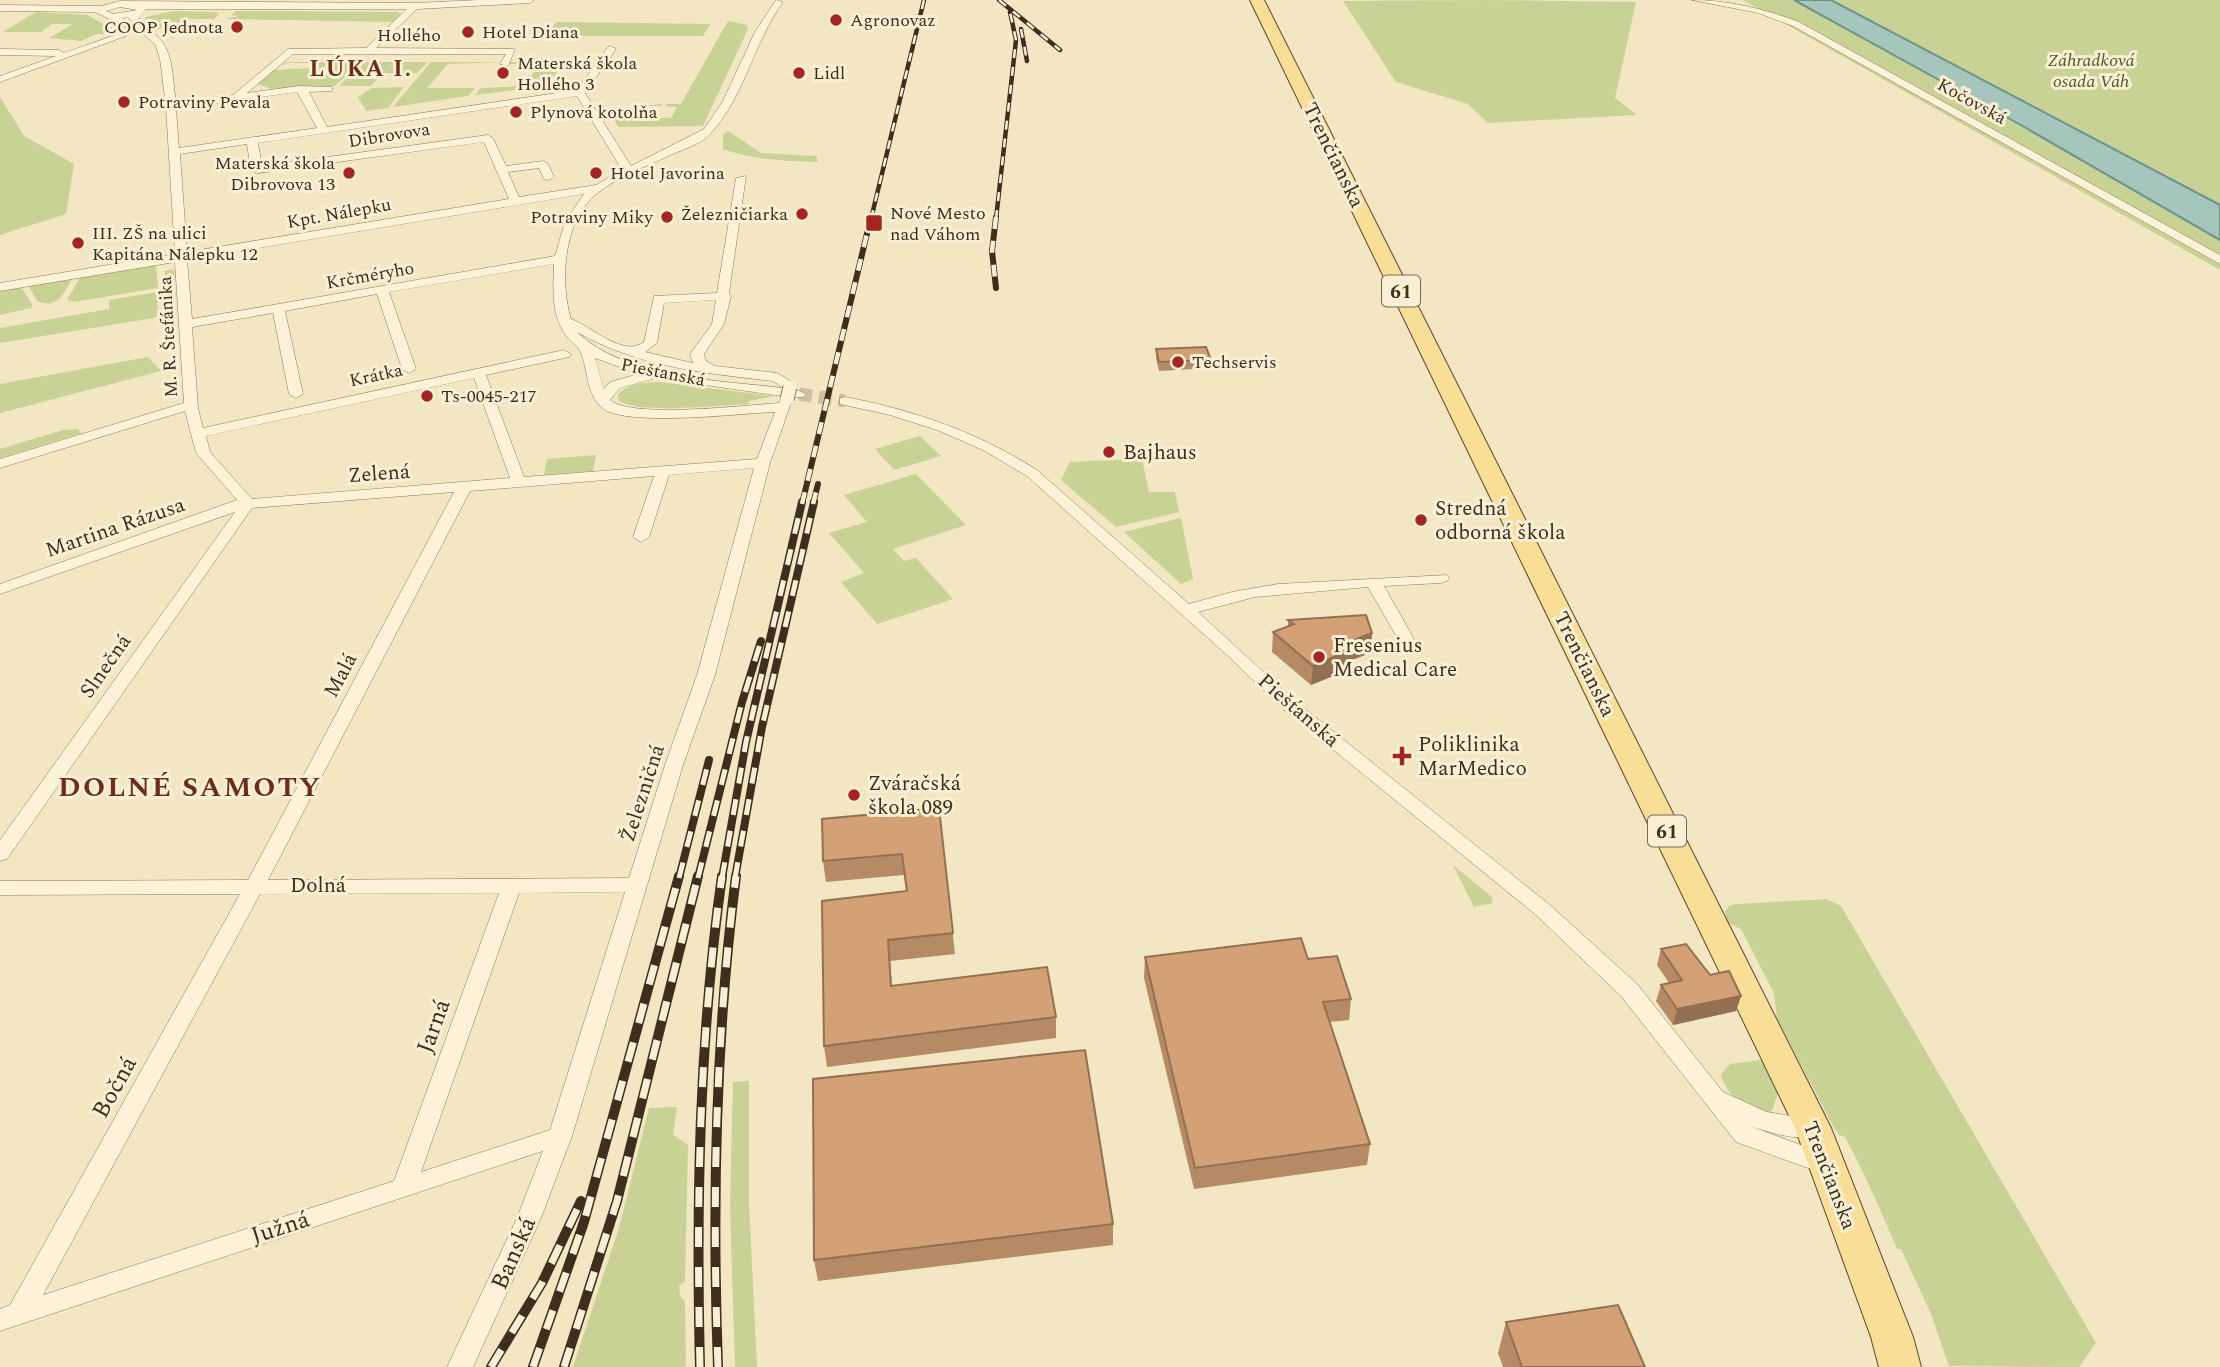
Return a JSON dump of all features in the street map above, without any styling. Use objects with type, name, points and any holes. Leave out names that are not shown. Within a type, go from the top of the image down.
[{"type":"main road","name":"Trenčianska","points":[[1257,0],[1820,1144],[1904,1357]]},
{"type":"street","points":[[0,8],[105,8],[114,17],[139,17],[530,0]]},
{"type":"street","name":"Kočovská","points":[[1696,0],[1760,11],[1797,24],[2220,260]]},
{"type":"street","points":[[60,9],[92,1],[105,8],[139,17]]},
{"type":"street","points":[[567,323],[628,352],[676,365],[777,377],[790,397],[623,412],[608,406],[594,387],[586,349],[572,335],[567,323],[560,300],[560,259],[578,208],[589,194],[706,133],[726,103],[775,3]]},
{"type":"street","points":[[114,17],[139,17],[172,10],[411,7]]},
{"type":"street","points":[[369,50],[411,7]]},
{"type":"street","points":[[30,8],[105,8]]},
{"type":"street","name":"M. R. Štefánika","points":[[139,17],[161,47],[171,107],[191,405],[196,434],[203,453],[245,499],[243,505]]},
{"type":"street","points":[[0,79],[121,36]]},
{"type":"street","points":[[611,49],[580,93],[629,172]]},
{"type":"street","name":"Hollého","points":[[237,97],[291,51],[512,51],[506,64]]},
{"type":"street","points":[[0,52],[73,54]]},
{"type":"street","points":[[171,107],[299,89],[328,89]]},
{"type":"street","points":[[299,89],[305,93],[324,131]]},
{"type":"street","name":"Dibrovova","points":[[173,152],[580,93]]},
{"type":"street","name":"Dibrovova","points":[[252,141],[257,170],[488,138],[515,201]]},
{"type":"street","points":[[621,158],[656,159]]},
{"type":"street","points":[[501,170],[542,164],[548,177]]},
{"type":"street","points":[[711,369],[697,358],[718,324],[742,178]]},
{"type":"street","name":"Kpt. Nálepku","points":[[0,287],[601,187]]},
{"type":"street","name":"Krčméryho","points":[[185,324],[560,259]]},
{"type":"street","points":[[382,291],[409,369]]},
{"type":"street","points":[[628,352],[645,348],[650,343],[658,299],[724,296]]},
{"type":"street","points":[[278,309],[296,394]]},
{"type":"street","name":"Piešťanská","points":[[586,349],[625,366],[658,374],[790,397]]},
{"type":"street","name":"Krátka","points":[[196,434],[564,354]]},
{"type":"street","points":[[479,373],[519,483]]},
{"type":"street","points":[[604,398],[609,389],[625,381],[658,374]]},
{"type":"street","name":"Železničná","points":[[560,1136],[674,765],[706,675],[763,463],[790,397]]},
{"type":"street","name":"Piešťanská","points":[[845,401],[892,410],[937,424],[978,441],[1015,461],[1049,487],[1289,704],[1543,910],[1629,990],[1744,1135],[1808,1157],[1820,1144],[1744,1115],[1709,1089]]},
{"type":"street","points":[[0,464],[191,405]]},
{"type":"street","name":"Zelená","points":[[243,505],[763,463]]},
{"type":"street","points":[[640,537],[663,472]]},
{"type":"street","name":"Malá","points":[[255,885],[464,487]]},
{"type":"street","name":"Martina Rázusa","points":[[0,589],[243,505]]},
{"type":"street","name":"Slnečná","points":[[0,854],[244,510],[243,505]]},
{"type":"street","points":[[1187,610],[1229,597],[1275,589],[1441,578]]},
{"type":"street","points":[[1373,582],[1406,639]]},
{"type":"street","name":"Jarná","points":[[404,1185],[512,884]]},
{"type":"street","name":"Bočná","points":[[9,1317],[255,885]]},
{"type":"street","name":"Dolná","points":[[0,888],[636,885]]},
{"type":"street","name":"Južná","points":[[9,1317],[404,1185],[560,1136]]},
{"type":"street","name":"Banská","points":[[460,1367],[529,1218],[560,1136]]},
{"type":"green space","points":[[1743,0],[1794,0],[2019,124],[2220,240],[2220,270]]},
{"type":"green space","name":"Záhradková osada Váh","points":[[1831,0],[2220,0],[2220,205]]},
{"type":"green space","points":[[1343,1],[1636,2],[1615,98],[1637,115],[1488,123],[1468,104],[1396,82]]},
{"type":"green space","points":[[174,11],[219,14],[214,19],[189,19],[155,30],[143,22],[146,17]]},
{"type":"green space","points":[[236,11],[401,14],[394,22],[226,19],[238,16],[231,15]]},
{"type":"green space","points":[[36,12],[87,15],[122,34],[96,34],[81,41],[49,38],[73,24],[52,24],[41,32],[3,32]]},
{"type":"green space","points":[[728,21],[747,25],[748,29],[703,126],[619,127],[606,110],[662,104],[649,106],[643,118],[671,118],[677,107],[665,106],[681,104]]},
{"type":"green space","points":[[557,22],[710,24],[703,36],[544,36]]},
{"type":"green space","points":[[286,62],[360,62],[335,86],[272,89],[257,84],[273,70],[312,68],[317,63],[281,65]]},
{"type":"green space","points":[[363,62],[394,62],[389,68],[397,62],[428,62],[417,73],[358,73],[365,74],[362,79],[377,79],[371,86],[339,86]]},
{"type":"green space","points":[[431,62],[505,62],[448,64],[427,88],[475,88],[468,96],[393,107]]},
{"type":"green space","points":[[565,62],[546,86],[475,95],[481,88],[524,86],[540,64],[508,64]]},
{"type":"green space","points":[[404,87],[388,108],[366,111],[358,97],[372,88]]},
{"type":"green space","points":[[0,97],[24,136],[74,164],[66,214],[0,235]]},
{"type":"green space","points":[[728,131],[761,153],[816,156],[818,162],[758,158],[723,149],[723,135]]},
{"type":"green space","points":[[156,265],[158,288],[74,302],[67,300],[80,278]]},
{"type":"green space","points":[[174,269],[176,335],[165,339],[165,271]]},
{"type":"green space","points":[[72,279],[59,299],[50,303],[37,301],[29,286]]},
{"type":"green space","points":[[21,287],[33,306],[0,315],[0,291]]},
{"type":"green space","points":[[157,292],[158,316],[154,318],[0,343],[0,328],[109,309],[109,300]]},
{"type":"green space","points":[[148,357],[161,371],[0,413],[0,384]]},
{"type":"green space","points":[[659,382],[775,396],[749,401],[748,404],[680,408],[643,407],[628,405],[618,400],[618,394],[627,388],[642,383]]},
{"type":"green space","points":[[77,429],[82,433],[0,458],[0,449],[63,430]]},
{"type":"green space","points":[[920,436],[941,456],[894,470],[875,449]]},
{"type":"green space","points":[[596,455],[593,471],[544,475],[547,459]]},
{"type":"green space","points":[[1142,459],[1149,492],[1175,492],[1179,512],[1116,527],[1061,480],[1070,462]]},
{"type":"green space","points":[[916,474],[966,525],[893,549],[904,561],[916,558],[953,599],[877,624],[841,582],[864,573],[829,533],[867,522],[844,495]]},
{"type":"green space","points":[[1181,518],[1193,579],[1181,584],[1124,532]]},
{"type":"green space","points":[[1453,865],[1492,897],[1492,903],[1474,907]]},
{"type":"green space","points":[[1826,899],[1841,906],[2096,1343],[2079,1367],[1949,1366],[1931,1314],[1901,1249],[1897,1249],[1845,1137],[1839,1135],[1833,1126],[1777,1018],[1774,993],[1741,929],[1728,923],[1725,912],[1729,906],[1737,904]]},
{"type":"green space","points":[[1761,1060],[1780,1087],[1772,1111],[1764,1116],[1732,1095],[1721,1074],[1730,1064]]},
{"type":"green space","points":[[749,1081],[749,1203],[757,1367],[735,1367],[730,1206],[733,1082]]},
{"type":"green space","points":[[677,1107],[673,1135],[688,1145],[685,1281],[679,1286],[680,1296],[685,1301],[686,1367],[573,1367],[619,1228],[649,1108]]},
{"type":"water","points":[[1794,0],[1831,0],[2220,205],[2220,240],[2019,124]]},
{"type":"building","points":[[1206,347],[1211,360],[1159,362],[1156,349]]},
{"type":"building","points":[[1366,615],[1372,633],[1338,646],[1345,652],[1313,666],[1273,632],[1294,624],[1288,620]]},
{"type":"building","points":[[939,808],[953,933],[888,940],[891,986],[1047,967],[1056,1017],[824,1046],[822,901],[907,891],[902,854],[823,861],[822,819]]},
{"type":"building","points":[[1301,938],[1308,959],[1337,956],[1351,999],[1323,1002],[1370,1144],[1195,1168],[1145,957]]},
{"type":"building","points":[[1686,944],[1710,975],[1729,971],[1741,996],[1677,1009],[1661,985],[1682,980],[1661,949]]},
{"type":"building","points":[[1085,1050],[1113,1224],[814,1260],[813,1079]]},
{"type":"building","points":[[1618,1305],[1645,1367],[1522,1367],[1506,1322]]},
{"type":"tunnel","points":[[799,394],[845,401]]},
{"type":"railway","points":[[871,219],[924,0]]},
{"type":"railway","points":[[999,0],[1060,50]]},
{"type":"railway","points":[[996,219],[1016,40],[1010,12]]},
{"type":"railway","points":[[1021,29],[1027,61]]},
{"type":"railway","points":[[802,504],[871,217]]},
{"type":"railway","points":[[996,217],[992,251],[996,288]]},
{"type":"railway","points":[[813,504],[818,484]]},
{"type":"railway","points":[[722,878],[746,742],[802,502]]},
{"type":"railway","points":[[735,878],[762,727],[814,502]]},
{"type":"railway","points":[[698,878],[742,702],[761,641]]},
{"type":"railway","points":[[679,878],[709,760]]},
{"type":"railway","points":[[533,1367],[584,1222],[679,876]]},
{"type":"railway","points":[[564,1367],[617,1201],[698,876]]},
{"type":"railway","points":[[700,1367],[701,1121],[708,998],[722,876]]},
{"type":"railway","points":[[718,1367],[715,1244],[719,1060],[736,876]]},
{"type":"railway","points":[[491,1367],[542,1283],[581,1201]]},
{"type":"place","name":"Agronovaz","points":[[836,20]]},
{"type":"place","name":"COOP Jednota","points":[[237,27]]},
{"type":"place","name":"Hotel Diana","points":[[468,32]]},
{"type":"place","name":"Materská škola Hollého 3","points":[[503,73]]},
{"type":"place","name":"Lidl","points":[[799,73]]},
{"type":"place","name":"Potraviny Pevala","points":[[124,102]]},
{"type":"place","name":"Plynová kotolňa","points":[[516,112]]},
{"type":"place","name":"Materská škola Dibrovova 13","points":[[349,173]]},
{"type":"place","name":"Hotel Javorina","points":[[596,173]]},
{"type":"place","name":"Železničiarka","points":[[802,214]]},
{"type":"place","name":"Potraviny Miky","points":[[667,217]]},
{"type":"place","name":"Nové Mesto nad Váhom","points":[[874,223]]},
{"type":"place","name":"III. ZŠ na ulici Kapitána Nálepku 12","points":[[78,243]]},
{"type":"place","name":"Techservis","points":[[1178,362]]},
{"type":"place","name":"Ts-0045-217","points":[[427,396]]},
{"type":"place","name":"Bajhaus","points":[[1109,452]]},
{"type":"place","name":"Stredná odborná škola","points":[[1421,520]]},
{"type":"place","name":"Fresenius Medical Care","points":[[1319,657]]},
{"type":"place","name":"Poliklinika MarMedico","points":[[1402,756]]},
{"type":"place","name":"Zváračská škola 089","points":[[854,795]]},
{"type":"district","name":"LÚKA I.","points":[[361,68]]},
{"type":"district","name":"DOLNÉ SAMOTY","points":[[190,786]]}]
